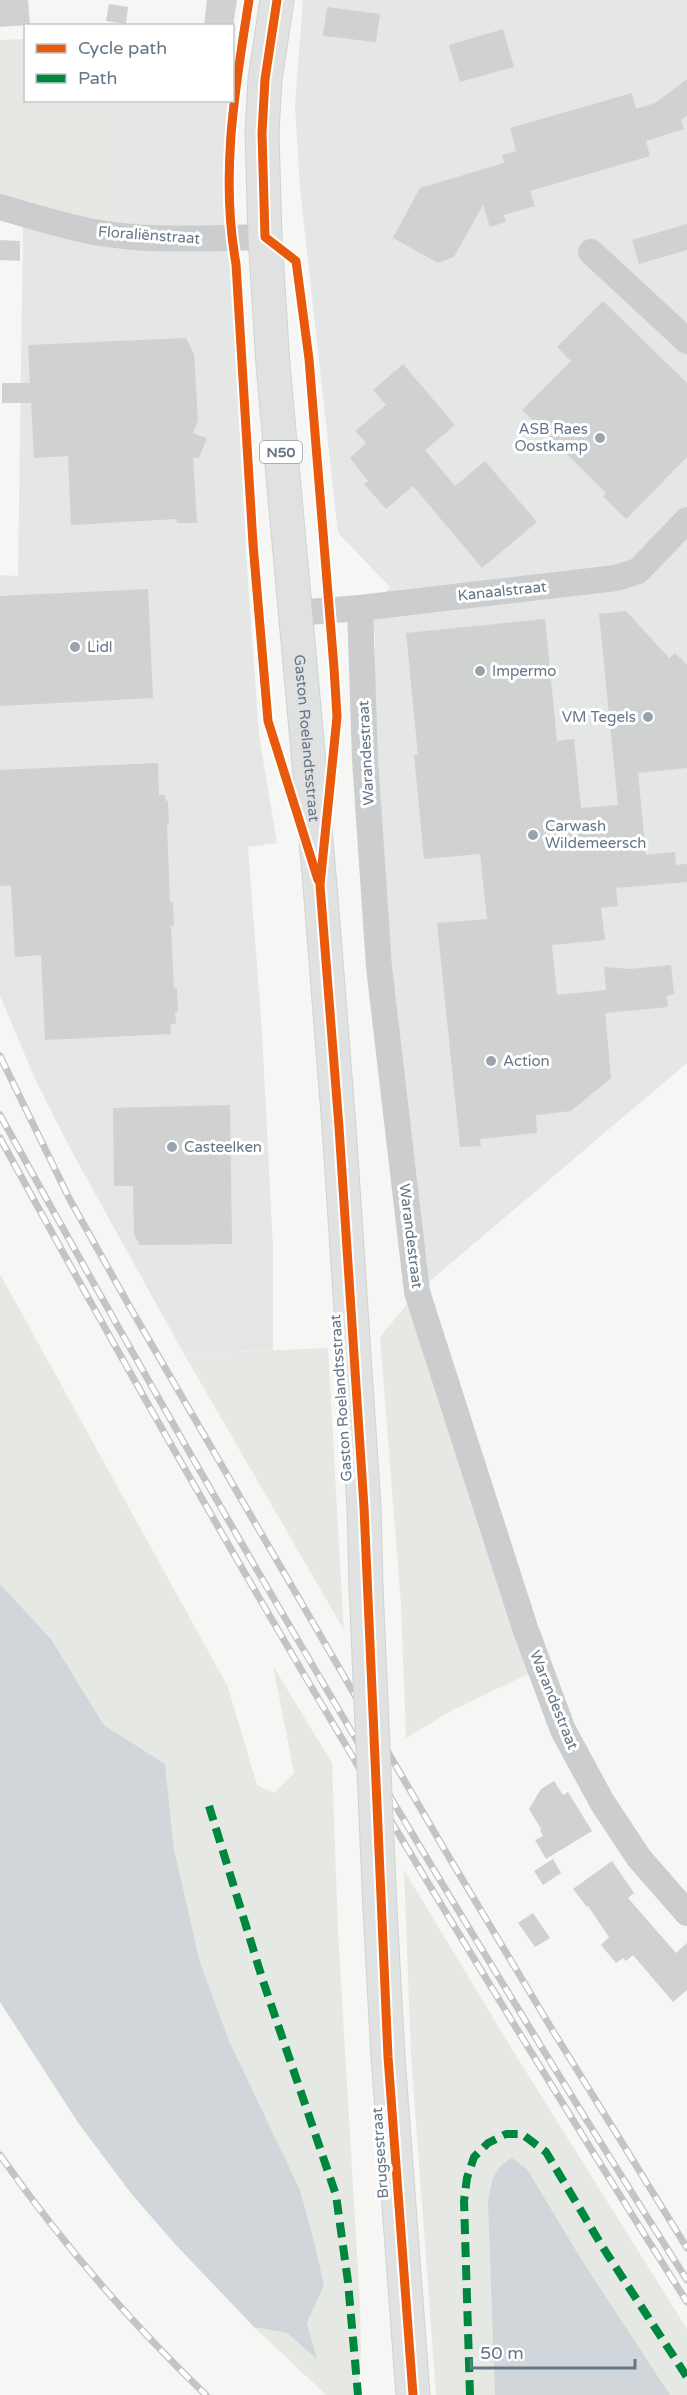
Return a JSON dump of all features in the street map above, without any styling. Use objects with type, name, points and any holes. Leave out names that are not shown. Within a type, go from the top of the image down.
[{"type":"main road","name":"Gaston Roelandtsstraat","points":[[277,0],[265,79],[262,133],[265,237],[273,365],[339,1127],[364,1507],[380,1909]]},
{"type":"main road","name":"Brugsestraat","points":[[380,1909],[388,2057],[413,2395]]},
{"type":"street","name":"Floraliënstraat","points":[[0,207],[93,232],[118,235],[170,239],[265,237]]},
{"type":"street","points":[[591,252],[687,340]]},
{"type":"street","name":"Kanaalstraat","points":[[295,613],[360,608],[616,578],[638,571],[687,520]]},
{"type":"street","name":"Warandestraat","points":[[360,608],[365,759],[379,967],[417,1292],[525,1628],[563,1730],[602,1802],[639,1858],[687,1913]]},
{"type":"shaded area","points":[[303,0],[687,0],[687,1063],[417,1292],[375,745],[375,636],[369,615],[390,587],[338,533],[300,188],[295,105]]},
{"type":"shaded area","points":[[24,39],[24,102],[115,102],[118,229],[30,206],[0,195],[0,40]]},
{"type":"shaded area","points":[[115,102],[231,102],[225,155],[247,567],[259,735],[277,843],[248,847],[262,1032],[273,1248],[273,1350],[184,1354],[71,1150],[36,1081],[0,996],[0,575],[18,576],[23,226],[118,241]]},
{"type":"shaded area","points":[[0,1274],[228,1687],[257,1785],[274,1793],[294,1773],[273,1666],[332,1763],[338,1931],[360,2305],[361,2352],[358,2395],[326,2395],[254,2327],[287,2333],[316,2358],[307,2323],[324,2286],[262,2113],[230,2043],[200,1962],[174,1849],[165,1764],[104,1725],[51,1639],[0,1584]]},
{"type":"shaded area","points":[[417,1292],[540,1668],[451,1711],[406,1738],[401,1605],[380,1337]]},
{"type":"shaded area","points":[[328,1348],[342,1599],[344,1630],[184,1354]]},
{"type":"shaded area","points":[[0,1584],[51,1639],[104,1725],[165,1764],[174,1849],[200,1962],[230,2043],[300,2190],[315,2245],[324,2286],[307,2323],[317,2359],[287,2333],[254,2327],[174,2243],[130,2192],[79,2124],[0,2002]]},
{"type":"shaded area","points":[[404,1870],[515,2054],[687,2329],[687,2395],[436,2395],[411,2055]]},
{"type":"shaded area","points":[[512,2158],[527,2169],[581,2259],[670,2395],[495,2395],[488,2202],[497,2171]]},
{"type":"building","points":[[0,0],[28,0],[30,24],[0,27]]},
{"type":"building","points":[[207,0],[237,0],[233,24],[204,24]]},
{"type":"building","points":[[109,4],[128,7],[126,24],[106,21]]},
{"type":"building","points":[[327,7],[380,14],[376,42],[323,36]]},
{"type":"building","points":[[503,29],[514,67],[460,82],[449,45]]},
{"type":"building","points":[[687,79],[687,116],[681,120],[684,129],[646,141],[650,156],[530,191],[535,206],[504,215],[506,222],[490,227],[483,205],[454,257],[438,263],[393,238],[420,188],[504,163],[502,155],[516,151],[510,128],[632,93],[636,109],[655,103]]},
{"type":"building","points":[[687,224],[687,250],[639,264],[632,240]]},
{"type":"building","points":[[0,240],[20,241],[20,261],[0,260]]},
{"type":"building","points":[[603,301],[687,383],[687,457],[626,519],[603,496],[606,493],[522,410],[571,361],[557,347]]},
{"type":"building","points":[[186,338],[194,354],[198,420],[193,433],[207,438],[199,458],[193,458],[197,523],[177,523],[176,519],[71,525],[68,456],[34,458],[31,403],[2,403],[2,383],[30,383],[28,345]]},
{"type":"building","points":[[403,364],[455,425],[425,450],[455,486],[485,461],[537,522],[482,568],[413,486],[386,509],[364,484],[368,481],[350,458],[366,443],[355,431],[386,405],[373,390]]},
{"type":"building","name":"Lidl","points":[[148,589],[153,698],[0,706],[0,596]]},
{"type":"building","points":[[626,611],[669,658],[675,653],[687,665],[687,768],[638,773],[646,855],[675,852],[676,865],[687,864],[687,882],[616,888],[618,906],[601,908],[605,940],[552,945],[557,995],[606,990],[604,967],[630,969],[671,965],[674,994],[667,996],[668,1007],[605,1013],[611,1078],[571,1111],[536,1115],[537,1133],[480,1139],[481,1146],[460,1147],[437,923],[487,919],[480,854],[424,859],[414,755],[418,755],[406,633],[545,619],[557,741],[574,739],[581,808],[618,805],[599,614]]},
{"type":"building","points":[[158,763],[159,795],[165,795],[168,801],[170,902],[173,902],[174,926],[171,926],[174,988],[177,988],[178,1012],[175,1012],[176,1024],[170,1024],[171,1034],[45,1040],[41,955],[15,957],[11,885],[0,886],[0,770]]},
{"type":"building","name":"Casteelken","points":[[230,1105],[232,1244],[140,1245],[134,1235],[133,1186],[114,1186],[113,1108]]},
{"type":"building","points":[[554,1781],[563,1795],[568,1792],[592,1831],[546,1859],[535,1840],[543,1836],[541,1829],[529,1809],[541,1789]]},
{"type":"building","points":[[553,1859],[561,1873],[543,1885],[534,1871]]},
{"type":"building","points":[[612,1861],[634,1893],[628,1898],[676,1953],[687,1943],[687,1990],[673,2002],[633,1955],[626,1961],[623,1958],[616,1963],[601,1945],[609,1937],[573,1889]]},
{"type":"building","points":[[533,1913],[550,1938],[535,1947],[518,1923]]},
{"type":"railway","points":[[0,1056],[69,1198],[131,1309],[443,1847],[687,2248]]},
{"type":"railway","points":[[0,1115],[165,1410],[334,1703],[508,1993],[687,2280]]},
{"type":"railway","points":[[0,1138],[165,1433],[334,1726],[508,2015],[687,2302]]},
{"type":"railway","points":[[0,2155],[47,2219],[97,2280],[150,2339],[206,2395]]},
{"type":"marked path","points":[[209,1806],[263,1981],[336,2195],[348,2282],[358,2395]]},
{"type":"marked path","points":[[470,2395],[464,2201],[467,2178],[474,2157],[488,2143],[506,2134],[522,2134],[546,2152],[602,2246],[687,2377]]},
{"type":"cycle path","points":[[249,0],[231,132],[229,198],[236,264],[253,544],[268,721],[318,880]]},
{"type":"cycle path","points":[[277,0],[265,79],[262,133],[265,237],[296,261],[309,359],[334,668],[337,717],[320,885],[339,1127],[364,1507],[388,2057],[413,2395]]},
{"type":"place","name":"ASB Raes Oostkamp","points":[[600,438]]},
{"type":"place","name":"Lidl","points":[[75,647]]},
{"type":"place","name":"Impermo","points":[[480,671]]},
{"type":"place","name":"VM Tegels","points":[[648,717]]},
{"type":"place","name":"Carwash Wildemeersch","points":[[533,835]]},
{"type":"place","name":"Action","points":[[491,1061]]},
{"type":"place","name":"Casteelken","points":[[172,1147]]}]
